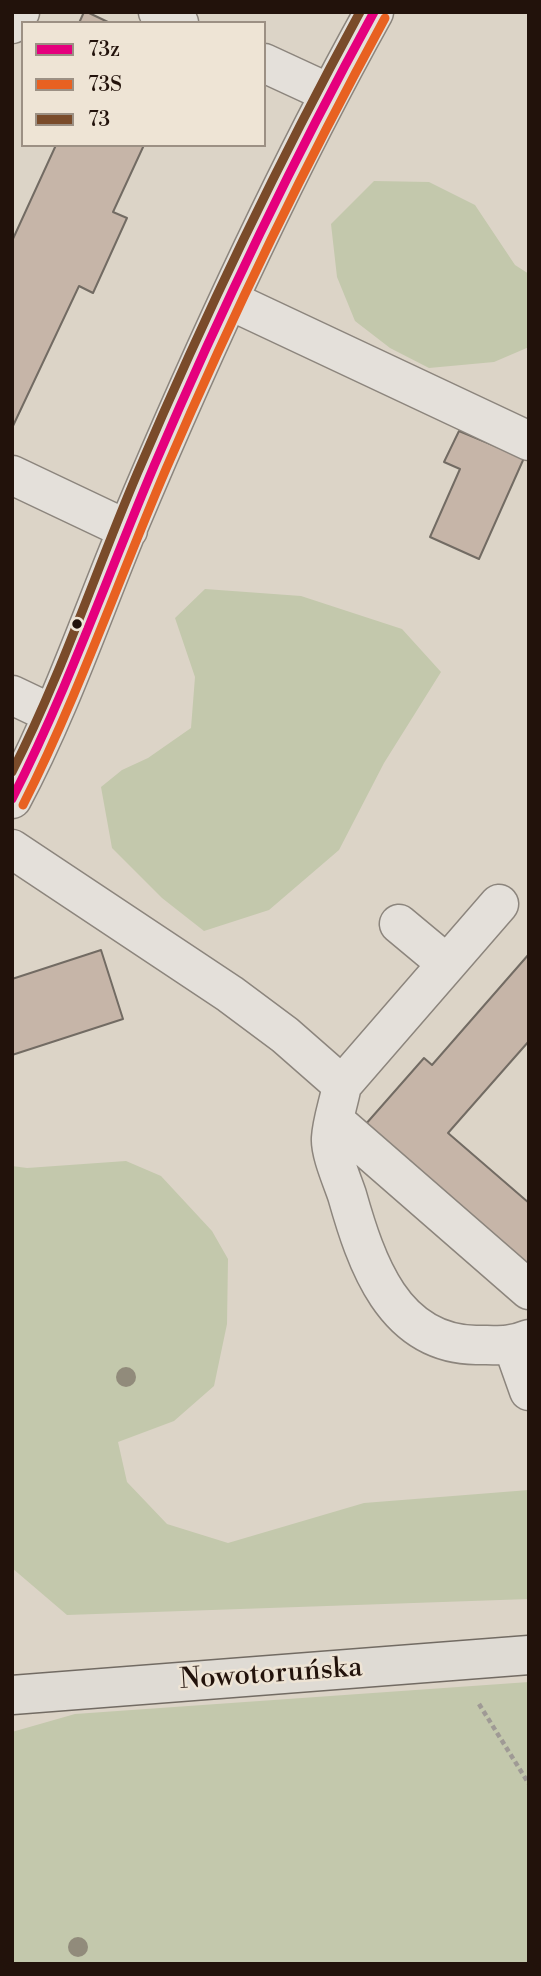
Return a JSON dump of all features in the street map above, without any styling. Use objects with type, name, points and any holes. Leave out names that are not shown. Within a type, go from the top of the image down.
[{"type":"main road","name":"Nowotoruńska","points":[[12,1695],[529,1656]]},
{"type":"street","points":[[12,24],[20,12]]},
{"type":"street","points":[[158,12],[174,21]]},
{"type":"street","points":[[12,799],[52,714],[128,530],[229,300],[329,93],[374,12]]},
{"type":"street","points":[[266,64],[329,93]]},
{"type":"street","points":[[229,300],[529,441]]},
{"type":"street","points":[[12,475],[128,530]]},
{"type":"street","points":[[12,695],[52,714]]},
{"type":"street","points":[[12,849],[230,994],[285,1035],[338,1103],[529,1290]]},
{"type":"street","points":[[499,904],[447,964],[338,1103],[331,1140],[361,1244],[380,1286],[404,1314],[427,1334],[457,1345],[521,1342],[529,1391]]},
{"type":"street","points":[[399,924],[447,964]]},
{"type":"path","points":[[453,1661],[529,1784]]},
{"type":"green space","points":[[374,181],[429,182],[475,205],[515,265],[529,274],[529,347],[494,362],[429,368],[390,348],[355,321],[337,277],[331,224]]},
{"type":"green space","points":[[205,589],[301,596],[402,629],[441,672],[384,763],[339,850],[269,910],[204,931],[162,898],[112,848],[101,787],[122,770],[148,758],[191,728],[195,677],[175,618]]},
{"type":"green space","points":[[126,1161],[161,1176],[212,1231],[228,1259],[227,1324],[214,1386],[174,1421],[118,1442],[127,1482],[167,1524],[228,1543],[364,1503],[529,1490],[529,1599],[67,1615],[12,1568],[12,1166],[27,1168]]},
{"type":"green space","points":[[529,1682],[529,1964],[12,1964],[12,1732],[75,1714]]},
{"type":"building","points":[[84,12],[87,12],[106,21],[80,21]]},
{"type":"building","points":[[55,147],[143,147],[113,212],[127,218],[93,293],[79,286],[12,428],[12,241]]},
{"type":"building","points":[[459,431],[524,458],[479,559],[430,537],[460,469],[444,462]]},
{"type":"building","points":[[101,950],[123,1019],[12,1055],[12,979]]},
{"type":"building","points":[[529,954],[529,1268],[365,1125],[424,1058],[432,1065]]},
{"type":"building","points":[[529,1041],[529,1203],[448,1133]]},
{"type":"transit line","name":"73","points":[[12,772],[62,662],[137,474],[189,357],[271,183],[360,12]]},
{"type":"transit line","name":"73z","points":[[12,799],[69,675],[154,466],[205,351],[286,180],[374,12]]},
{"type":"transit line","name":"73S","points":[[23,805],[62,722],[166,469],[217,355],[270,241],[385,18]]}]
